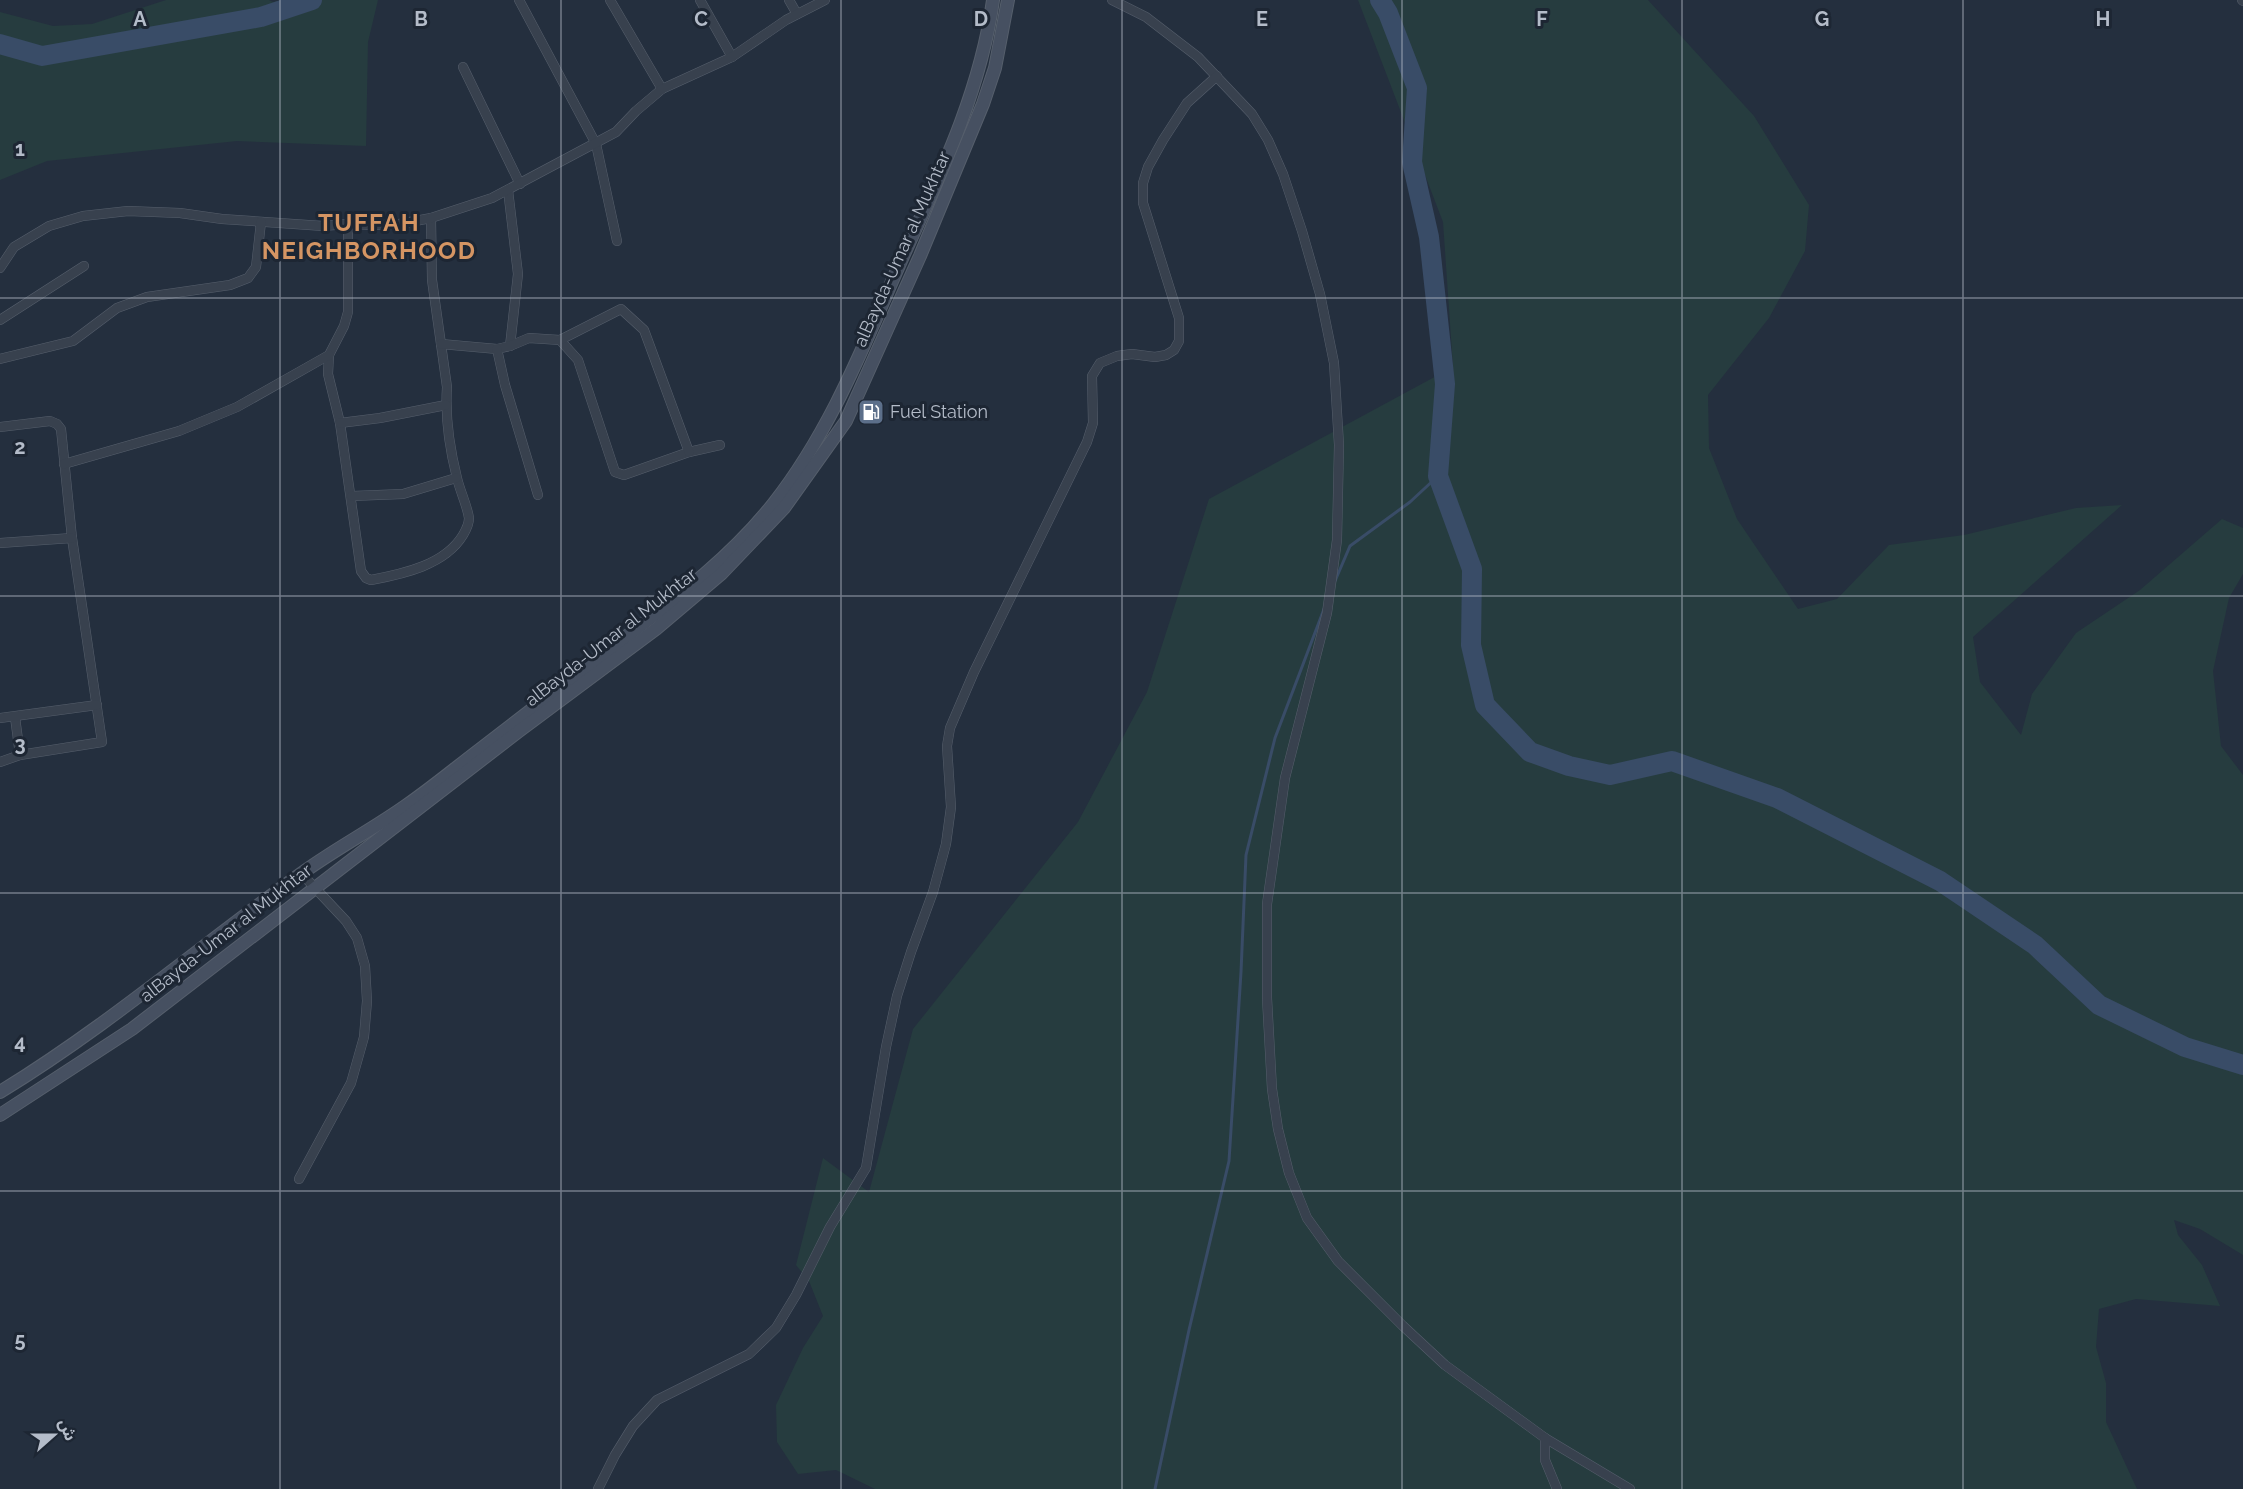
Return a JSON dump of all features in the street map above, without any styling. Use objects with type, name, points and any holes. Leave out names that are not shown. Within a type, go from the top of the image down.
[{"type":"main road","name":"alBayda-Umar al Mukhtar","points":[[0,1092],[84,1038],[301,873],[408,804],[646,622],[706,573],[745,536],[773,505],[812,449],[832,415],[950,149],[977,77],[989,32],[993,0]]},
{"type":"main road","name":"alBayda-Umar al Mukhtar","points":[[0,1115],[132,1029],[519,730],[656,629],[721,574],[784,508],[846,421],[920,256],[983,104],[995,68],[1008,0]]},
{"type":"street","points":[[519,0],[596,144],[617,241]]},
{"type":"street","points":[[610,0],[662,89]]},
{"type":"street","points":[[700,0],[732,57]]},
{"type":"street","points":[[789,0],[797,14]]},
{"type":"street","points":[[0,268],[14,247],[49,226],[83,216],[138,211],[323,226],[390,224],[431,218],[492,198],[596,144],[616,132],[662,89],[732,57],[797,14],[825,0]]},
{"type":"street","points":[[1112,0],[1146,17],[1198,57],[1252,114],[1268,140],[1283,174],[1302,231],[1320,294],[1334,363],[1339,445],[1337,540],[1327,613],[1285,778],[1267,904],[1267,998],[1272,1089],[1278,1129],[1289,1173],[1307,1218],[1338,1261],[1402,1326],[1445,1365],[1545,1438],[1630,1489]]},
{"type":"street","points":[[463,67],[520,184]]},
{"type":"street","points":[[598,1489],[633,1426],[657,1400],[749,1354],[776,1329],[830,1227],[866,1168],[897,996],[933,892],[946,844],[951,807],[947,752],[950,728],[974,672],[1087,442],[1093,423],[1092,376],[1100,363],[1116,356],[1166,355],[1174,350],[1179,341],[1179,318],[1143,203],[1143,183],[1148,166],[1187,103],[1217,76]]},
{"type":"street","points":[[508,190],[518,274],[510,346]]},
{"type":"street","points":[[348,224],[348,312],[344,326],[329,355],[328,374],[340,423],[361,572],[371,580],[413,570],[442,558],[459,541],[468,527],[469,518],[456,478],[446,405],[447,387],[432,280],[431,218]]},
{"type":"street","points":[[0,359],[72,341],[117,308],[147,297],[230,285],[248,278],[256,267],[261,222]]},
{"type":"street","points":[[0,320],[84,266]]},
{"type":"street","points":[[441,344],[497,349],[529,338],[560,340],[621,309],[644,330],[688,452]]},
{"type":"street","points":[[560,340],[578,360],[615,472],[624,475],[688,452],[720,445]]},
{"type":"street","points":[[497,349],[505,385],[538,495]]},
{"type":"street","points":[[64,464],[189,427],[237,407],[329,355]]},
{"type":"street","points":[[340,423],[446,405]]},
{"type":"street","points":[[0,427],[50,421],[61,429],[72,538],[102,742],[20,755],[0,762]]},
{"type":"street","points":[[352,496],[403,494],[456,478]]},
{"type":"street","points":[[0,543],[72,538]]},
{"type":"street","points":[[0,718],[98,705]]},
{"type":"street","points":[[15,717],[20,755]]},
{"type":"street","points":[[299,1179],[351,1083],[364,1037],[367,1001],[365,966],[357,938],[346,921],[301,873]]},
{"type":"street","points":[[1545,1438],[1545,1460],[1557,1489]]},
{"type":"green space","points":[[166,0],[269,0],[273,2],[281,0],[378,0],[368,42],[366,146],[237,141],[47,161],[0,180],[0,12],[53,26],[92,24]]},
{"type":"green space","points":[[1358,0],[1648,0],[1754,116],[1809,205],[1805,251],[1769,318],[1708,395],[1709,448],[1737,519],[1798,609],[1837,599],[1889,545],[1964,535],[2076,508],[2122,505],[1973,637],[1980,682],[2021,735],[2032,694],[2076,633],[2140,590],[2222,519],[2243,528],[2243,574],[2229,598],[2213,671],[2221,746],[2243,775],[2243,1255],[2200,1229],[2174,1220],[2178,1235],[2202,1265],[2220,1306],[2136,1299],[2099,1309],[2096,1347],[2106,1383],[2106,1422],[2137,1489],[875,1489],[836,1470],[798,1474],[777,1442],[776,1405],[803,1348],[823,1316],[809,1281],[796,1265],[823,1158],[869,1192],[913,1029],[1078,822],[1147,692],[1209,499],[1453,367],[1443,222]]},
{"type":"waterway","points":[[0,44],[42,56],[261,17],[312,0]]},
{"type":"waterway","points":[[1380,0],[1388,13],[1417,88],[1412,162],[1429,237],[1445,384],[1438,476],[1472,569],[1471,645],[1485,705],[1530,752],[1569,766],[1610,775],[1672,761],[1777,798],[1940,881],[2035,945],[2099,1005],[2185,1047],[2243,1065]]},
{"type":"waterway","points":[[1335,581],[1350,546],[1410,502],[1438,476]]},
{"type":"waterway","points":[[1155,1489],[1189,1330],[1229,1161],[1246,855],[1275,738],[1324,609]]},
{"type":"place","name":"Fuel Station","points":[[871,412]]},
{"type":"district","name":"TUFFAH NEIGHBORHOOD","points":[[369,237]]}]
